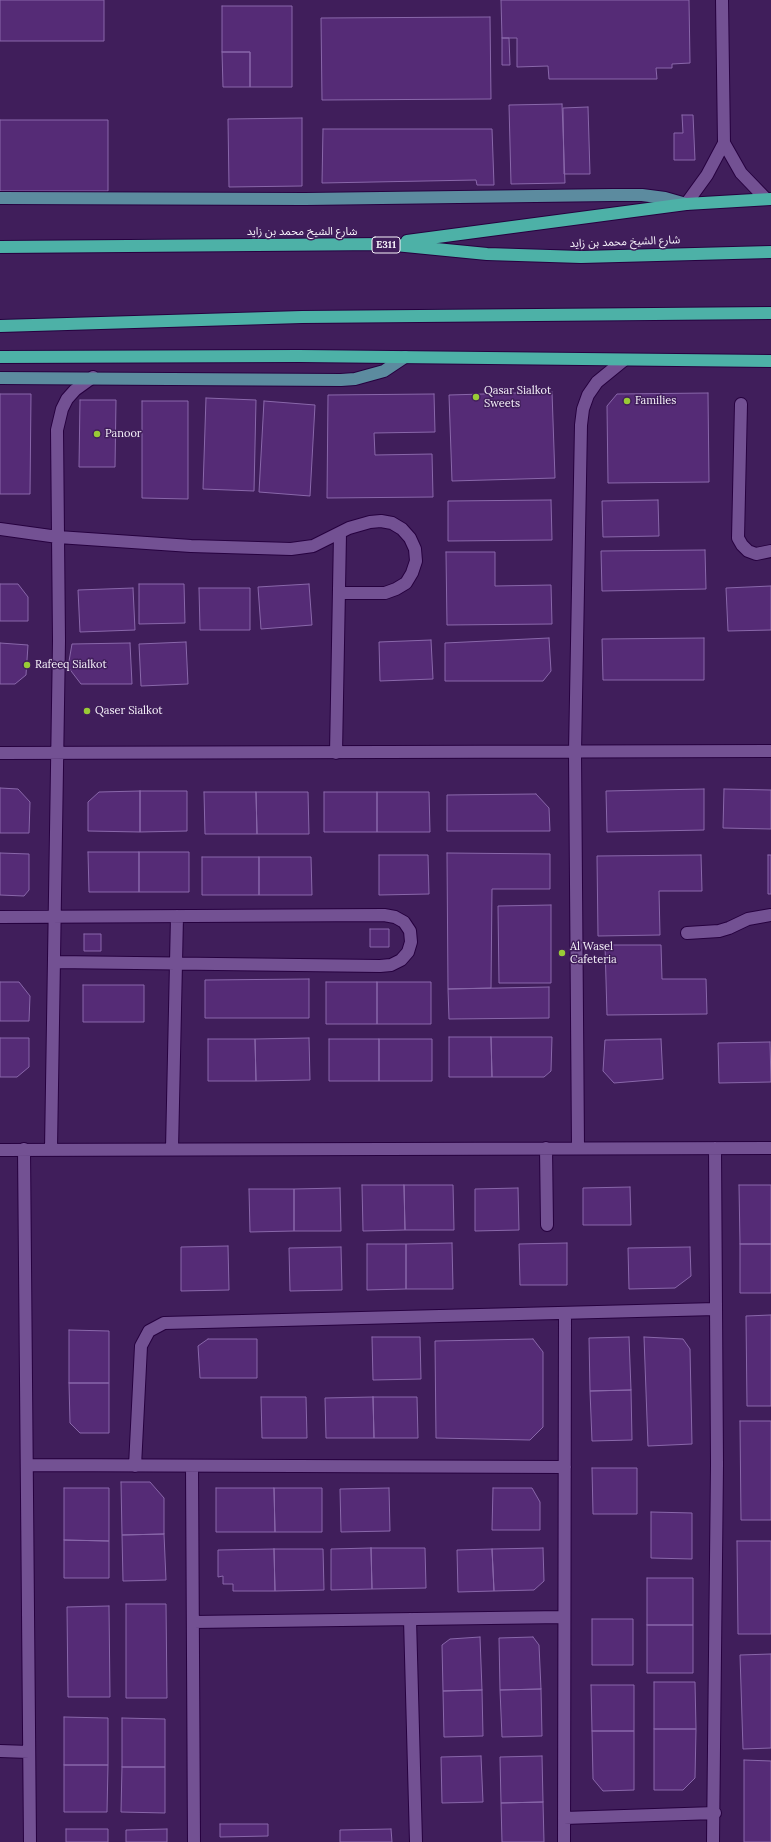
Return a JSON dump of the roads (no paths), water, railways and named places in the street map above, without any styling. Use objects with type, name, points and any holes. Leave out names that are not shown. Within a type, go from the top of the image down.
[{"type":"highway","points":[[385,244],[686,204],[768,199]]},
{"type":"highway","name":"شارع الشيخ محمد بن زايد","points":[[0,247],[385,244],[487,254],[581,257],[771,252]]},
{"type":"highway","points":[[0,326],[302,317],[771,313]]},
{"type":"highway","points":[[0,357],[299,356],[771,361]]},
{"type":"main road","points":[[0,198],[211,197],[305,199],[612,194],[642,195],[665,198],[686,204]]},
{"type":"main road","points":[[0,378],[93,377],[341,380],[362,377],[384,371],[405,357]]},
{"type":"street","points":[[722,0],[724,143],[741,173],[768,199]]},
{"type":"street","points":[[686,204],[707,175],[724,143]]},
{"type":"street","points":[[578,1148],[575,752],[578,548],[583,409],[588,395],[597,382],[624,360]]},
{"type":"street","points":[[51,1149],[56,752],[59,641],[57,430],[59,419],[67,399],[74,390],[93,377]]},
{"type":"street","points":[[741,404],[738,538],[742,546],[748,551],[756,554],[771,551]]},
{"type":"street","points":[[0,529],[58,537],[191,546],[292,549],[313,546],[359,524],[380,521],[392,523],[402,529],[410,538],[415,549],[416,561],[412,573],[406,583],[385,593],[340,593]]},
{"type":"street","points":[[336,753],[340,534]]},
{"type":"street","points":[[0,753],[771,751]]},
{"type":"street","points":[[0,917],[384,914],[395,917],[404,922],[410,932],[411,942],[408,952],[401,960],[391,965],[54,962]]},
{"type":"street","points":[[687,933],[719,931],[730,928],[748,919],[771,915]]},
{"type":"street","points":[[172,1149],[177,916]]},
{"type":"street","points":[[546,1148],[547,1225]]},
{"type":"street","points":[[713,1842],[715,1813],[717,1473],[715,1148]]},
{"type":"street","points":[[0,1150],[771,1148]]},
{"type":"street","points":[[24,1150],[28,1466],[30,1842]]},
{"type":"street","points":[[135,1466],[141,1346],[149,1332],[164,1324],[716,1309]]},
{"type":"street","points":[[564,1313],[564,1842]]},
{"type":"street","points":[[28,1466],[564,1466]]},
{"type":"street","points":[[192,1466],[194,1842]]},
{"type":"street","points":[[193,1622],[564,1617]]},
{"type":"street","points":[[410,1619],[416,1842]]},
{"type":"street","points":[[0,1750],[29,1752]]},
{"type":"street","points":[[564,1818],[715,1813]]},
{"type":"place","name":"Qasar Sialkot Sweets","points":[[476,397]]},
{"type":"place","name":"Families","points":[[627,401]]},
{"type":"place","name":"Panoor","points":[[97,434]]},
{"type":"place","name":"Rafeeq Sialkot","points":[[27,665]]},
{"type":"place","name":"Qaser Sialkot","points":[[87,711]]},
{"type":"place","name":"Al Wasel Cafeteria","points":[[562,953]]}]
